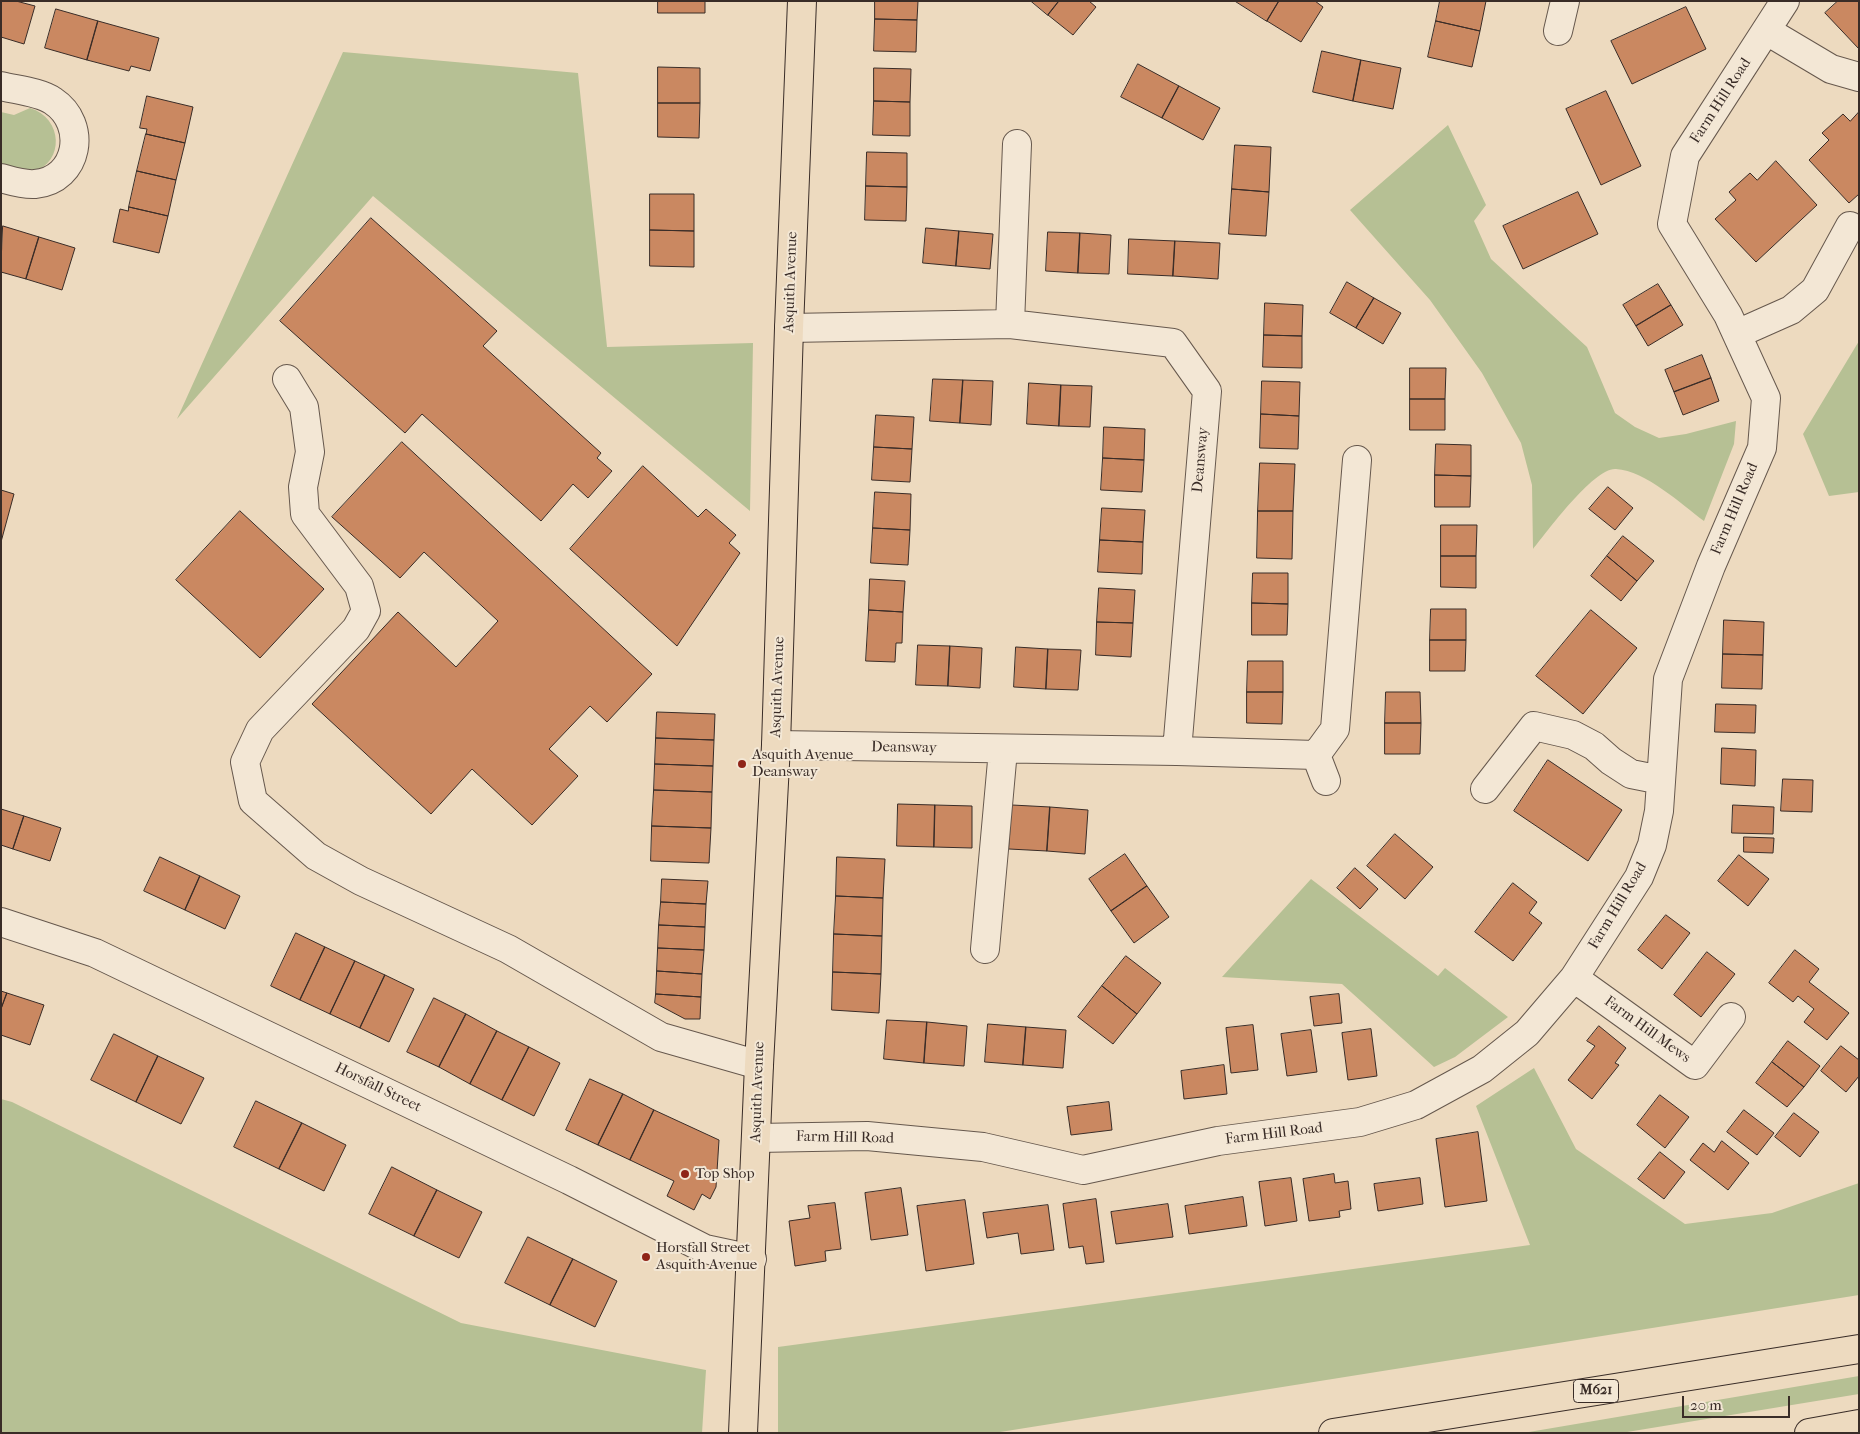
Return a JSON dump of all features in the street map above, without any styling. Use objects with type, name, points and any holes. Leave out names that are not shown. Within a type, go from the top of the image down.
[{"type":"main road","name":"Asquith Avenue","points":[[743,1433],[759,1065],[776,745],[789,328],[802,1]]},
{"type":"main road","name":"M621","points":[[1333,1433],[1859,1349]]},
{"type":"main road","points":[[1809,1433],[1859,1424]]},
{"type":"street","points":[[1558,31],[1565,1]]},
{"type":"street","name":"Farm Hill Road","points":[[757,1138],[867,1136],[983,1147],[1083,1170],[1218,1141],[1360,1122],[1416,1105],[1482,1069],[1527,1033],[1574,978],[1639,877],[1652,845],[1659,811],[1668,679],[1711,566],[1762,448],[1766,398],[1728,315],[1672,224],[1685,156],[1785,1]]},
{"type":"street","points":[[1767,31],[1831,69],[1859,77]]},
{"type":"street","points":[[1,86],[51,100],[62,108],[71,120],[75,133],[74,148],[70,161],[61,173],[49,181],[35,184],[20,184],[1,178]]},
{"type":"street","points":[[1010,324],[1018,144]]},
{"type":"street","points":[[1737,334],[1791,310],[1815,290],[1850,226]]},
{"type":"street","name":"Deansway","points":[[789,328],[1010,324],[1172,343],[1207,391],[1177,751]]},
{"type":"street","points":[[287,379],[304,407],[310,452],[302,487],[305,514],[359,586],[366,611],[356,629],[260,730],[245,762],[253,801],[316,856],[362,881],[508,949],[661,1037],[759,1065]]},
{"type":"street","points":[[1326,781],[1316,755],[1335,729],[1357,460]]},
{"type":"street","points":[[1485,789],[1534,726],[1573,735],[1594,746],[1611,762],[1631,774],[1661,780]]},
{"type":"street","name":"Deansway","points":[[776,745],[1316,755]]},
{"type":"street","points":[[985,949],[1003,750]]},
{"type":"street","name":"Horsfall Street","points":[[1,922],[95,953],[560,1176],[705,1249],[752,1259]]},
{"type":"street","name":"Farm Hill Mews","points":[[1574,978],[1695,1065],[1731,1017]]},
{"type":"green space","points":[[343,52],[578,73],[607,347],[753,343],[750,511],[373,196],[177,419]]},
{"type":"green space","points":[[30,108],[41,113],[54,130],[55,150],[51,159],[43,167],[33,172],[1,168],[1,112],[14,115]]},
{"type":"green space","points":[[1448,125],[1486,205],[1474,221],[1491,259],[1587,347],[1615,413],[1635,427],[1659,438],[1686,434],[1736,421],[1734,444],[1704,521],[1663,489],[1639,476],[1616,469],[1607,471],[1584,489],[1533,549],[1532,485],[1521,443],[1482,373],[1430,300],[1350,210]]},
{"type":"green space","points":[[1859,341],[1859,492],[1829,496],[1803,434]]},
{"type":"green space","points":[[1311,879],[1438,976],[1445,968],[1508,1017],[1455,1057],[1434,1067],[1342,984],[1222,977]]},
{"type":"green space","points":[[1534,1068],[1576,1149],[1685,1224],[1772,1213],[1859,1183],[1859,1295],[994,1433],[778,1433],[778,1347],[1530,1245],[1476,1106]]},
{"type":"green space","points":[[1,1099],[12,1102],[461,1323],[706,1370],[702,1433],[1,1433]]},
{"type":"green space","points":[[1859,1376],[1859,1394],[1621,1433],[1523,1433]]},
{"type":"building","points":[[1,1],[16,1],[35,6],[24,44],[1,37]]},
{"type":"building","points":[[658,1],[705,1],[705,13],[658,13]]},
{"type":"building","points":[[875,1],[918,1],[917,20],[875,19]]},
{"type":"building","points":[[1031,1],[1059,1],[1048,15]]},
{"type":"building","points":[[1059,1],[1089,1],[1096,7],[1073,35],[1048,15]]},
{"type":"building","points":[[1235,1],[1279,1],[1267,21]]},
{"type":"building","points":[[1279,1],[1315,1],[1323,7],[1301,42],[1267,21]]},
{"type":"building","points":[[1440,1],[1486,1],[1480,31],[1436,21]]},
{"type":"building","points":[[1838,1],[1859,1],[1859,49],[1825,13]]},
{"type":"building","points":[[1686,7],[1706,49],[1632,84],[1611,41]]},
{"type":"building","points":[[56,9],[98,21],[87,60],[45,48]]},
{"type":"building","points":[[875,19],[917,20],[916,52],[874,51]]},
{"type":"building","points":[[98,21],[159,38],[150,71],[131,66],[129,71],[87,60]]},
{"type":"building","points":[[1436,21],[1480,31],[1472,67],[1428,57]]},
{"type":"building","points":[[1322,51],[1361,60],[1353,101],[1313,92]]},
{"type":"building","points":[[1361,60],[1401,68],[1393,109],[1353,101]]},
{"type":"building","points":[[1138,64],[1179,86],[1162,118],[1121,97]]},
{"type":"building","points":[[658,67],[700,68],[700,103],[658,103]]},
{"type":"building","points":[[874,68],[911,69],[910,102],[874,101]]},
{"type":"building","points":[[1179,86],[1220,108],[1203,140],[1162,118]]},
{"type":"building","points":[[1606,91],[1641,166],[1601,185],[1566,109]]},
{"type":"building","points":[[147,96],[193,107],[185,143],[146,134],[147,129],[140,128]]},
{"type":"building","points":[[874,101],[910,102],[910,136],[873,135]]},
{"type":"building","points":[[658,103],[700,103],[699,138],[658,137]]},
{"type":"building","points":[[1859,112],[1859,194],[1849,203],[1809,160],[1829,140],[1822,133],[1843,114],[1850,121]]},
{"type":"building","points":[[146,134],[185,143],[176,180],[137,171]]},
{"type":"building","points":[[1235,145],[1271,147],[1269,192],[1232,189]]},
{"type":"building","points":[[867,152],[907,153],[907,187],[866,186]]},
{"type":"building","points":[[1776,161],[1817,205],[1756,262],[1715,219],[1736,200],[1729,192],[1750,173],[1757,180]]},
{"type":"building","points":[[137,171],[176,180],[168,216],[129,207]]},
{"type":"building","points":[[866,186],[907,187],[906,221],[865,220]]},
{"type":"building","points":[[1232,189],[1269,192],[1266,236],[1229,234]]},
{"type":"building","points":[[1578,192],[1598,234],[1523,269],[1503,226]]},
{"type":"building","points":[[650,194],[694,194],[694,231],[650,230]]},
{"type":"building","points":[[129,207],[168,216],[159,253],[113,242],[120,209],[128,211]]},
{"type":"building","points":[[371,218],[497,331],[483,346],[601,453],[597,458],[612,471],[588,498],[573,484],[541,521],[422,414],[405,433],[280,321]]},
{"type":"building","points":[[3,226],[39,237],[26,279],[1,272]]},
{"type":"building","points":[[926,228],[959,231],[956,266],[923,263]]},
{"type":"building","points":[[650,230],[694,231],[694,267],[650,266]]},
{"type":"building","points":[[959,231],[993,234],[990,269],[956,266]]},
{"type":"building","points":[[1048,232],[1080,233],[1078,273],[1046,271]]},
{"type":"building","points":[[1080,233],[1111,235],[1109,274],[1078,273]]},
{"type":"building","points":[[39,237],[75,248],[62,290],[26,279]]},
{"type":"building","points":[[1129,239],[1175,241],[1173,276],[1128,274]]},
{"type":"building","points":[[1175,241],[1220,243],[1218,279],[1173,276]]},
{"type":"building","points":[[1347,282],[1374,298],[1356,328],[1330,313]]},
{"type":"building","points":[[1658,284],[1671,305],[1636,326],[1623,305]]},
{"type":"building","points":[[1374,298],[1401,313],[1383,344],[1356,328]]},
{"type":"building","points":[[1265,303],[1303,305],[1302,336],[1264,335]]},
{"type":"building","points":[[1671,305],[1683,325],[1648,346],[1636,326]]},
{"type":"building","points":[[1264,335],[1302,336],[1302,368],[1263,367]]},
{"type":"building","points":[[1702,355],[1711,378],[1674,392],[1665,370]]},
{"type":"building","points":[[1410,368],[1446,368],[1445,399],[1410,399]]},
{"type":"building","points":[[1711,378],[1719,401],[1683,415],[1674,392]]},
{"type":"building","points":[[933,379],[963,380],[960,423],[930,421]]},
{"type":"building","points":[[963,380],[993,381],[991,425],[960,423]]},
{"type":"building","points":[[1262,381],[1300,382],[1299,416],[1261,414]]},
{"type":"building","points":[[1029,383],[1061,385],[1059,426],[1027,424]]},
{"type":"building","points":[[1061,385],[1092,386],[1090,427],[1059,426]]},
{"type":"building","points":[[1410,399],[1445,399],[1445,430],[1410,430]]},
{"type":"building","points":[[1261,414],[1299,416],[1298,449],[1260,448]]},
{"type":"building","points":[[876,415],[914,417],[912,449],[874,447]]},
{"type":"building","points":[[1104,427],[1145,429],[1144,460],[1103,458]]},
{"type":"building","points":[[402,442],[652,674],[607,722],[590,706],[549,749],[578,776],[532,825],[472,769],[431,814],[312,704],[398,612],[456,667],[498,621],[424,552],[400,578],[332,517]]},
{"type":"building","points":[[1436,444],[1471,445],[1471,476],[1435,475]]},
{"type":"building","points":[[874,447],[912,449],[910,482],[872,480]]},
{"type":"building","points":[[1103,458],[1144,460],[1142,492],[1101,490]]},
{"type":"building","points":[[1260,463],[1295,464],[1293,511],[1258,511]]},
{"type":"building","points":[[643,466],[698,517],[706,509],[736,535],[729,543],[740,553],[677,646],[570,549]]},
{"type":"building","points":[[1435,475],[1471,476],[1470,507],[1435,507]]},
{"type":"building","points":[[1608,487],[1633,508],[1615,530],[1589,509]]},
{"type":"building","points":[[1,490],[14,494],[1,542]]},
{"type":"building","points":[[875,492],[911,494],[910,530],[873,528]]},
{"type":"building","points":[[1102,508],[1145,510],[1143,542],[1100,540]]},
{"type":"building","points":[[240,511],[324,589],[260,658],[176,580]]},
{"type":"building","points":[[1258,511],[1293,511],[1292,559],[1257,558]]},
{"type":"building","points":[[1441,525],[1477,525],[1476,556],[1441,556]]},
{"type":"building","points":[[873,528],[910,530],[908,565],[871,563]]},
{"type":"building","points":[[1623,536],[1654,561],[1637,581],[1607,556]]},
{"type":"building","points":[[1100,540],[1143,542],[1142,574],[1098,572]]},
{"type":"building","points":[[1441,556],[1476,556],[1476,588],[1441,587]]},
{"type":"building","points":[[1607,556],[1637,581],[1621,601],[1591,576]]},
{"type":"building","points":[[1253,573],[1288,573],[1288,604],[1252,603]]},
{"type":"building","points":[[870,579],[905,581],[903,612],[869,610]]},
{"type":"building","points":[[1099,588],[1135,590],[1133,623],[1097,622]]},
{"type":"building","points":[[1252,603],[1288,604],[1287,635],[1252,635]]},
{"type":"building","points":[[1431,609],[1466,609],[1466,640],[1430,640]]},
{"type":"building","points":[[869,610],[903,612],[902,643],[896,643],[895,662],[866,661]]},
{"type":"building","points":[[1591,610],[1637,648],[1583,714],[1536,676]]},
{"type":"building","points":[[1724,620],[1764,622],[1763,655],[1723,654]]},
{"type":"building","points":[[1097,622],[1133,623],[1131,657],[1096,655]]},
{"type":"building","points":[[1430,640],[1466,640],[1465,671],[1430,671]]},
{"type":"building","points":[[918,645],[950,646],[948,686],[916,685]]},
{"type":"building","points":[[950,646],[982,648],[980,688],[948,686]]},
{"type":"building","points":[[1016,647],[1048,649],[1046,689],[1014,687]]},
{"type":"building","points":[[1048,649],[1081,650],[1078,690],[1046,689]]},
{"type":"building","points":[[1723,654],[1763,655],[1762,689],[1722,688]]},
{"type":"building","points":[[1248,661],[1283,661],[1283,692],[1247,692]]},
{"type":"building","points":[[1247,692],[1283,692],[1282,724],[1247,723]]},
{"type":"building","points":[[1386,692],[1420,692],[1421,723],[1385,723]]},
{"type":"building","points":[[1716,704],[1756,705],[1755,733],[1715,732]]},
{"type":"building","points":[[657,712],[715,714],[714,740],[656,738]]},
{"type":"building","points":[[1385,723],[1421,723],[1420,754],[1385,754]]},
{"type":"building","points":[[656,738],[714,740],[713,766],[655,764]]},
{"type":"building","points":[[1722,748],[1756,750],[1755,786],[1721,784]]},
{"type":"building","points":[[1548,760],[1622,810],[1588,861],[1514,811]]},
{"type":"building","points":[[655,764],[713,766],[712,792],[654,790]]},
{"type":"building","points":[[1783,779],[1813,780],[1812,812],[1781,811]]},
{"type":"building","points":[[654,790],[712,792],[711,828],[652,826]]},
{"type":"building","points":[[898,804],[935,805],[934,847],[897,846]]},
{"type":"building","points":[[935,805],[972,806],[972,848],[934,847]]},
{"type":"building","points":[[1012,805],[1050,807],[1047,851],[1009,849]]},
{"type":"building","points":[[1733,805],[1774,807],[1773,834],[1732,833]]},
{"type":"building","points":[[1050,807],[1088,810],[1085,854],[1047,851]]},
{"type":"building","points":[[1,809],[24,816],[13,849],[1,845]]},
{"type":"building","points":[[24,816],[61,828],[50,861],[13,849]]},
{"type":"building","points":[[652,826],[711,828],[709,863],[651,861]]},
{"type":"building","points":[[1395,834],[1433,867],[1405,899],[1367,866]]},
{"type":"building","points":[[1744,837],[1774,838],[1773,853],[1744,852]]},
{"type":"building","points":[[1125,854],[1147,886],[1111,911],[1089,879]]},
{"type":"building","points":[[1739,855],[1769,879],[1748,906],[1718,881]]},
{"type":"building","points":[[160,857],[200,876],[185,910],[144,891]]},
{"type":"building","points":[[837,857],[885,859],[883,898],[836,896]]},
{"type":"building","points":[[1355,868],[1378,889],[1360,909],[1337,888]]},
{"type":"building","points":[[200,876],[240,896],[225,929],[185,910]]},
{"type":"building","points":[[662,879],[708,881],[706,904],[661,902]]},
{"type":"building","points":[[1513,883],[1537,902],[1529,913],[1542,923],[1513,961],[1475,932]]},
{"type":"building","points":[[1147,886],[1169,917],[1134,943],[1111,911]]},
{"type":"building","points":[[836,896],[883,898],[882,936],[834,934]]},
{"type":"building","points":[[661,902],[706,904],[705,927],[659,925]]},
{"type":"building","points":[[1666,915],[1690,933],[1662,969],[1638,950]]},
{"type":"building","points":[[659,925],[705,927],[704,950],[658,948]]},
{"type":"building","points":[[296,933],[325,947],[300,1000],[271,986]]},
{"type":"building","points":[[834,934],[882,936],[881,974],[833,972]]},
{"type":"building","points":[[325,947],[355,961],[330,1014],[300,1000]]},
{"type":"building","points":[[658,948],[704,950],[702,974],[657,971]]},
{"type":"building","points":[[1795,950],[1819,969],[1809,982],[1849,1013],[1827,1040],[1804,1022],[1814,1009],[1798,996],[1793,1002],[1769,983]]},
{"type":"building","points":[[1707,952],[1735,974],[1701,1017],[1674,995]]},
{"type":"building","points":[[1126,956],[1161,983],[1137,1014],[1102,986]]},
{"type":"building","points":[[355,961],[385,975],[360,1028],[330,1014]]},
{"type":"building","points":[[657,971],[702,974],[701,997],[656,994]]},
{"type":"building","points":[[833,972],[881,974],[879,1013],[832,1010]]},
{"type":"building","points":[[385,975],[414,989],[389,1042],[360,1028]]},
{"type":"building","points":[[1102,986],[1137,1014],[1113,1044],[1078,1017]]},
{"type":"building","points":[[1,991],[7,993],[1,1009]]},
{"type":"building","points":[[7,993],[44,1005],[30,1045],[1,1035],[1,1009]]},
{"type":"building","points":[[656,994],[701,997],[700,1019],[685,1019],[655,1003]]},
{"type":"building","points":[[1339,994],[1342,1023],[1314,1026],[1310,997]]},
{"type":"building","points":[[434,998],[466,1014],[439,1067],[407,1052]]},
{"type":"building","points":[[466,1014],[497,1031],[470,1084],[439,1067]]},
{"type":"building","points":[[887,1020],[927,1022],[924,1063],[884,1059]]},
{"type":"building","points":[[927,1022],[967,1026],[964,1066],[924,1063]]},
{"type":"building","points":[[988,1024],[1026,1027],[1023,1065],[985,1062]]},
{"type":"building","points":[[1253,1025],[1258,1070],[1231,1073],[1226,1028]]},
{"type":"building","points":[[1599,1026],[1626,1048],[1615,1063],[1619,1065],[1592,1099],[1568,1080],[1595,1046],[1587,1041]]},
{"type":"building","points":[[1026,1027],[1066,1030],[1063,1068],[1023,1065]]},
{"type":"building","points":[[1371,1029],[1377,1076],[1348,1080],[1342,1033]]},
{"type":"building","points":[[1311,1030],[1317,1072],[1287,1076],[1281,1034]]},
{"type":"building","points":[[497,1031],[529,1047],[502,1100],[470,1084]]},
{"type":"building","points":[[114,1034],[158,1056],[136,1102],[91,1080]]},
{"type":"building","points":[[1788,1041],[1820,1066],[1804,1087],[1772,1062]]},
{"type":"building","points":[[1841,1046],[1859,1060],[1859,1076],[1846,1092],[1821,1071]]},
{"type":"building","points":[[529,1047],[560,1063],[534,1116],[502,1100]]},
{"type":"building","points":[[158,1056],[204,1078],[181,1124],[136,1102]]},
{"type":"building","points":[[1772,1062],[1804,1087],[1787,1107],[1756,1083]]},
{"type":"building","points":[[1224,1065],[1227,1094],[1184,1099],[1181,1071]]},
{"type":"building","points":[[590,1079],[623,1094],[598,1145],[566,1130]]},
{"type":"building","points":[[623,1094],[654,1110],[630,1160],[598,1145]]},
{"type":"building","points":[[1660,1095],[1689,1117],[1665,1148],[1637,1125]]},
{"type":"building","points":[[256,1101],[302,1123],[279,1169],[234,1147]]},
{"type":"building","points":[[1109,1102],[1112,1130],[1071,1135],[1067,1107]]},
{"type":"building","points":[[654,1110],[719,1140],[716,1187],[710,1199],[702,1194],[694,1210],[667,1196],[674,1181],[630,1160]]},
{"type":"building","points":[[1744,1110],[1774,1133],[1757,1155],[1727,1132]]},
{"type":"building","points":[[1794,1113],[1819,1132],[1800,1157],[1775,1137]]},
{"type":"building","points":[[302,1123],[346,1145],[324,1191],[279,1169]]},
{"type":"building","points":[[1478,1132],[1487,1201],[1445,1207],[1436,1139]]},
{"type":"building","points":[[1722,1141],[1749,1163],[1728,1190],[1690,1160],[1703,1143],[1714,1152]]},
{"type":"building","points":[[1660,1152],[1685,1172],[1664,1199],[1638,1179]]},
{"type":"building","points":[[392,1167],[437,1190],[414,1236],[369,1214]]},
{"type":"building","points":[[1334,1174],[1335,1183],[1348,1181],[1351,1209],[1339,1211],[1340,1217],[1309,1221],[1303,1179]]},
{"type":"building","points":[[1291,1178],[1297,1221],[1265,1226],[1259,1182]]},
{"type":"building","points":[[1420,1178],[1423,1204],[1378,1211],[1374,1184]]},
{"type":"building","points":[[901,1188],[908,1235],[871,1240],[865,1193]]},
{"type":"building","points":[[437,1190],[482,1212],[459,1258],[414,1236]]},
{"type":"building","points":[[1243,1197],[1247,1226],[1189,1234],[1185,1206]]},
{"type":"building","points":[[1096,1199],[1104,1262],[1086,1264],[1083,1246],[1069,1248],[1063,1204]]},
{"type":"building","points":[[965,1200],[974,1264],[926,1271],[917,1206]]},
{"type":"building","points":[[835,1203],[841,1249],[825,1251],[826,1261],[795,1266],[789,1221],[810,1218],[808,1206]]},
{"type":"building","points":[[1168,1204],[1173,1237],[1116,1244],[1111,1212]]},
{"type":"building","points":[[1048,1205],[1054,1250],[1021,1254],[1018,1233],[987,1238],[983,1213]]},
{"type":"building","points":[[528,1237],[573,1259],[550,1305],[505,1283]]},
{"type":"building","points":[[573,1259],[617,1281],[595,1327],[550,1305]]},
{"type":"place","name":"Asquith Avenue Deansway","points":[[742,764]]},
{"type":"place","name":"Top Shop","points":[[685,1174]]},
{"type":"place","name":"Horsfall Street Asquith Avenue","points":[[646,1257]]}]
